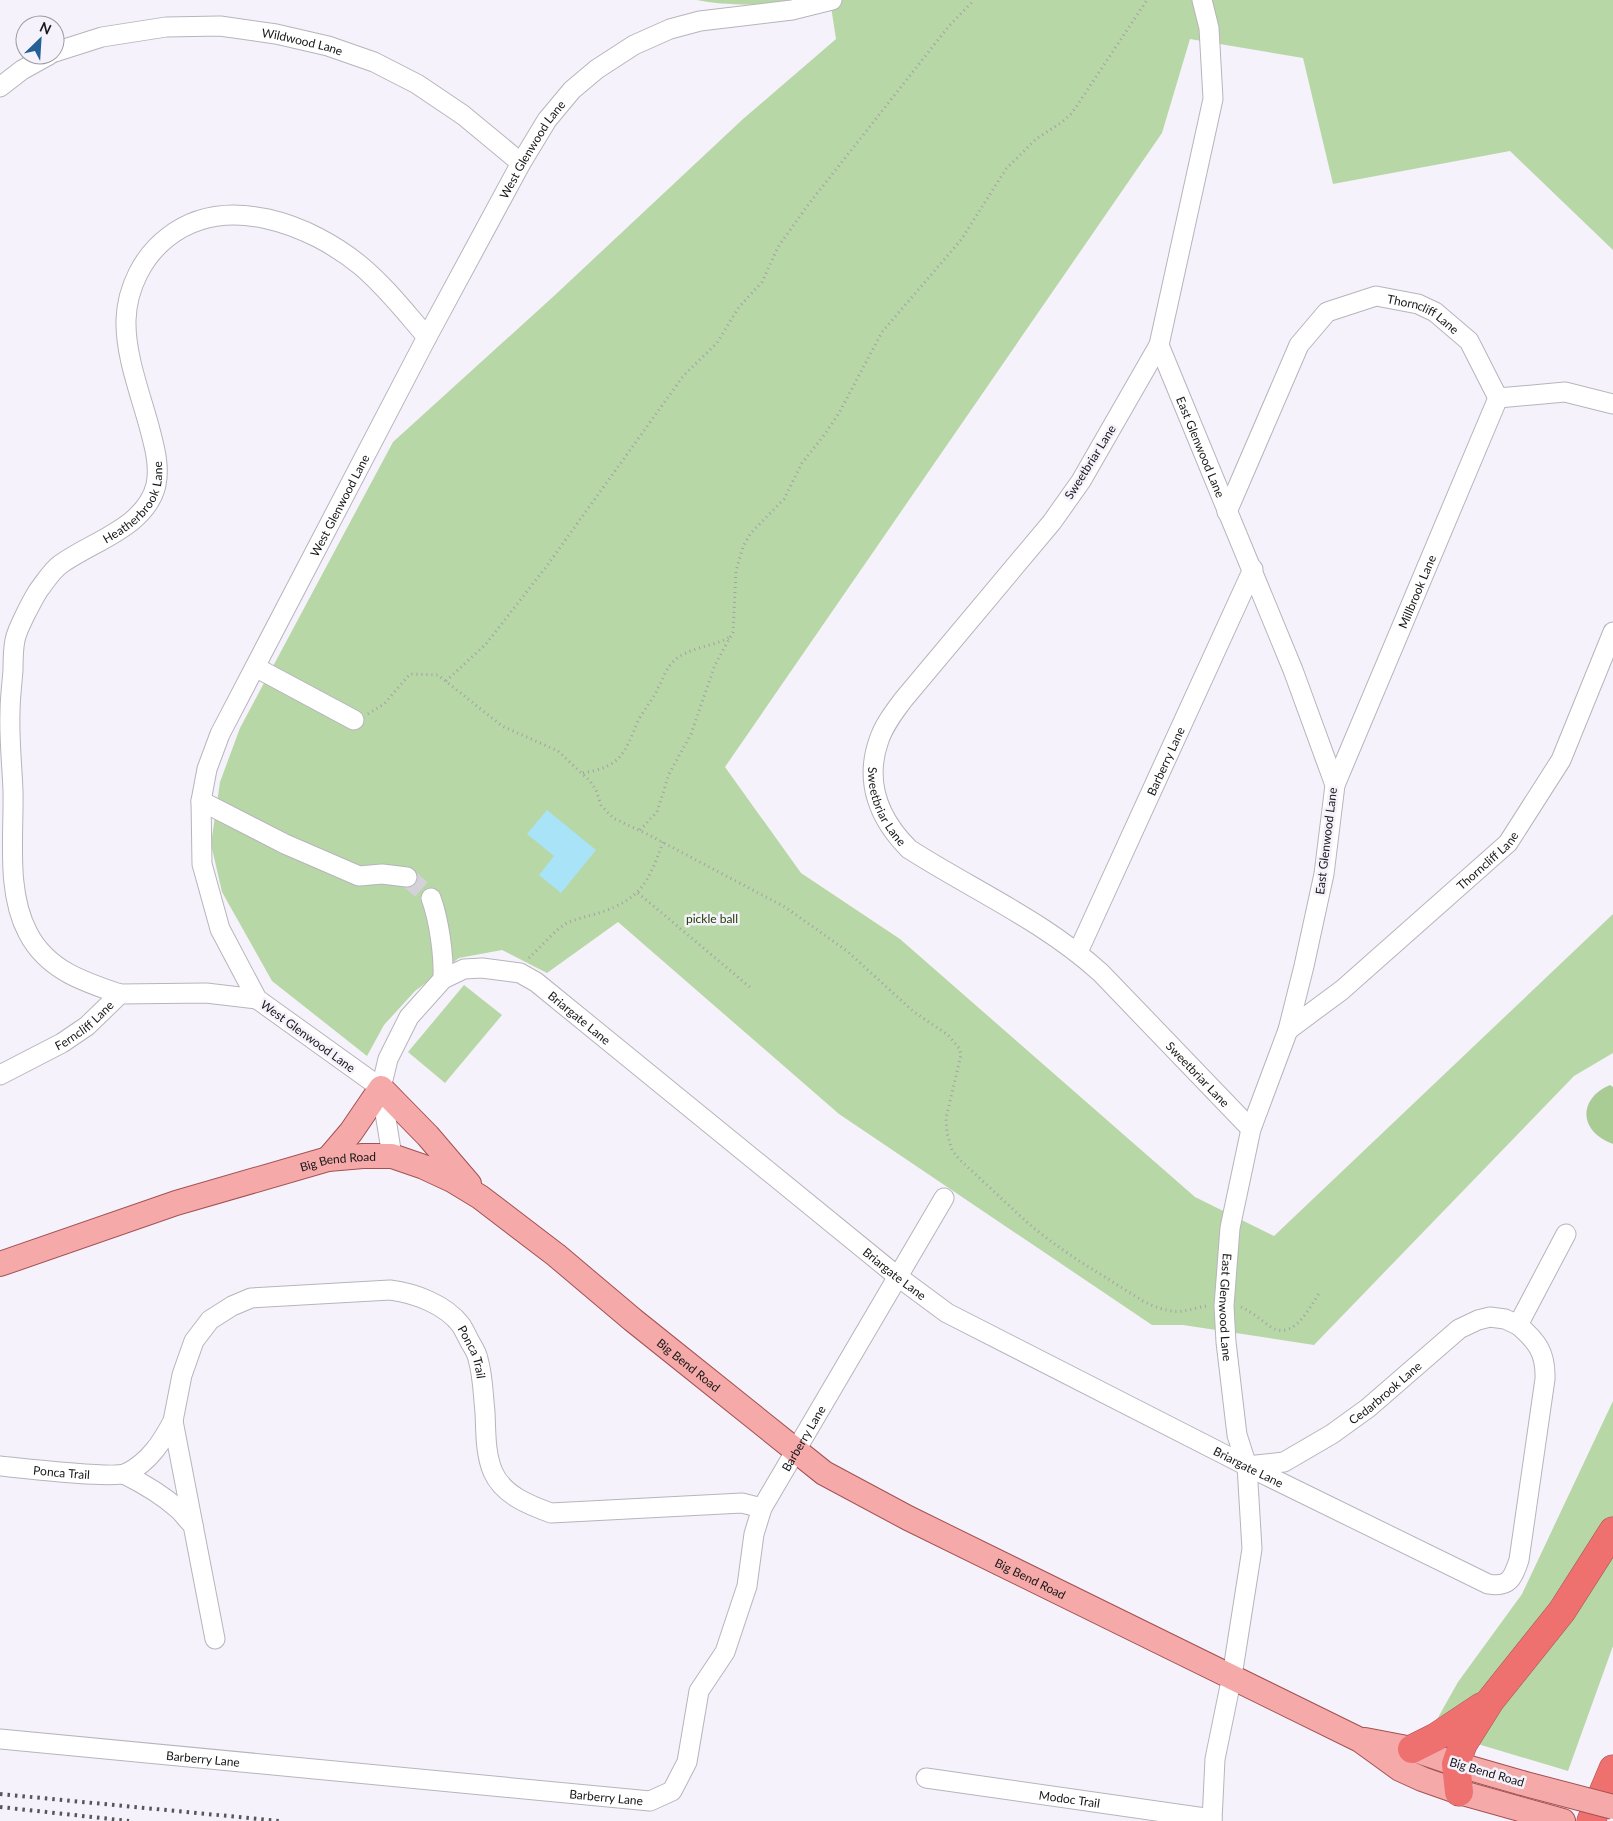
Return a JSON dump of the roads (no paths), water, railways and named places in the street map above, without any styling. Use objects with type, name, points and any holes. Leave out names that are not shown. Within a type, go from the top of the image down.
[{"type":"highway","points":[[1459,1792],[1456,1764],[1463,1744],[1490,1701],[1562,1610],[1613,1531]]},
{"type":"highway","points":[[1412,1749],[1436,1737],[1490,1701]]},
{"type":"highway","points":[[1591,1821],[1613,1769]]},
{"type":"main road","points":[[328,1159],[351,1132],[381,1088],[428,1136],[480,1197]]},
{"type":"main road","name":"Big Bend Road","points":[[0,1264],[176,1203],[328,1159],[392,1156],[424,1167],[452,1180],[480,1197],[556,1255],[633,1320],[824,1473],[856,1492],[1360,1740],[1400,1770],[1459,1792],[1563,1821]]},
{"type":"main road","name":"Big Bend Road","points":[[1360,1740],[1412,1749],[1456,1764],[1613,1807]]},
{"type":"street","name":"West Glenwood Lane","points":[[381,1088],[257,999],[220,929],[202,864],[201,801],[207,769],[220,734],[427,337],[521,163],[547,120],[572,90],[597,69],[634,45],[670,30],[700,21],[792,10],[832,0]]},
{"type":"street","points":[[1159,345],[1213,99],[1209,28],[1202,0]]},
{"type":"street","name":"Wildwood Lane","points":[[65,49],[102,36],[175,27],[220,26],[276,34],[328,46],[374,62],[417,84],[463,114],[521,163]]},
{"type":"street","points":[[0,87],[31,65]]},
{"type":"street","name":"Heatherbrook Lane","points":[[120,994],[86,983],[62,971],[46,957],[29,936],[20,915],[14,884],[6,791],[5,711],[15,639],[37,594],[58,566],[138,516],[147,504],[155,487],[158,468],[155,450],[128,344],[126,319],[129,299],[136,278],[147,258],[160,243],[181,227],[204,218],[235,214],[261,217],[292,227],[324,241],[360,265],[383,287],[427,337]]},
{"type":"street","name":"Thorncliff Lane","points":[[1227,512],[1299,345],[1327,312],[1376,296],[1418,304],[1435,312],[1469,341],[1498,398]]},
{"type":"street","name":"East Glenwood Lane","points":[[1159,345],[1293,670],[1335,785],[1324,874],[1304,966],[1288,1030],[1250,1129],[1230,1228],[1224,1306],[1226,1342],[1237,1435],[1247,1466],[1252,1549],[1232,1676],[1214,1759],[1212,1820]]},
{"type":"street","name":"Sweetbriar Lane","points":[[1159,345],[1081,481],[1052,522],[903,700],[879,739],[873,760],[873,774],[876,795],[883,816],[894,835],[909,849],[1036,924],[1078,952],[1101,972],[1250,1129]]},
{"type":"street","points":[[1498,398],[1565,392],[1613,404]]},
{"type":"street","name":"Millbrook Lane","points":[[1335,785],[1498,398]]},
{"type":"street","name":"Barberry Lane","points":[[1078,952],[1252,569]]},
{"type":"street","name":"Thorncliff Lane","points":[[1288,1030],[1342,990],[1508,843],[1561,760],[1613,632]]},
{"type":"street","points":[[255,667],[354,720]]},
{"type":"street","points":[[201,801],[285,844],[359,876],[382,874],[408,878]]},
{"type":"street","points":[[431,898],[443,967],[443,979]]},
{"type":"street","name":"Briargate Lane","points":[[381,1088],[388,1059],[409,1017],[443,979],[464,969],[489,968],[520,973],[536,982],[897,1276],[947,1313],[1247,1466],[1488,1584],[1497,1586],[1506,1584],[1511,1578],[1519,1560],[1545,1379],[1545,1365],[1540,1348],[1518,1324]]},
{"type":"street","name":"Ferncliff Lane","points":[[0,1075],[62,1043],[87,1026],[120,994],[206,993],[257,999]]},
{"type":"street","points":[[381,1088],[392,1156]]},
{"type":"street","name":"Barberry Lane","points":[[0,1739],[650,1801],[672,1792],[687,1762],[700,1690],[725,1652],[747,1586],[754,1534],[762,1508],[944,1198]]},
{"type":"street","points":[[1518,1324],[1566,1234]]},
{"type":"street","name":"Ponca Trail","points":[[124,1474],[146,1460],[164,1439],[173,1421],[182,1375],[194,1341],[210,1320],[232,1306],[251,1298],[390,1290],[406,1292],[422,1298],[453,1316],[461,1325],[478,1357],[483,1386],[487,1451],[493,1474],[507,1492],[528,1505],[551,1512],[742,1503],[762,1508]]},
{"type":"street","name":"Cedarbrook Lane","points":[[1247,1466],[1284,1462],[1332,1434],[1368,1408],[1459,1329],[1478,1320],[1490,1317],[1505,1319],[1518,1324]]},
{"type":"street","name":"Ponca Trail","points":[[173,1421],[216,1639]]},
{"type":"street","name":"Ponca Trail","points":[[0,1466],[124,1474],[166,1499],[178,1508],[193,1525]]},
{"type":"street","name":"Modoc Trail","points":[[926,1778],[1212,1820]]},
{"type":"water","points":[[547,810],[596,850],[561,893],[539,875],[554,856],[527,834]]},
{"type":"tunnel","points":[[407,877],[431,898]]},
{"type":"railway","points":[[0,1794],[280,1821]]},
{"type":"railway","points":[[0,1807],[129,1821]]},
{"type":"park label","name":"pickle ball","points":[[712,918]]}]
